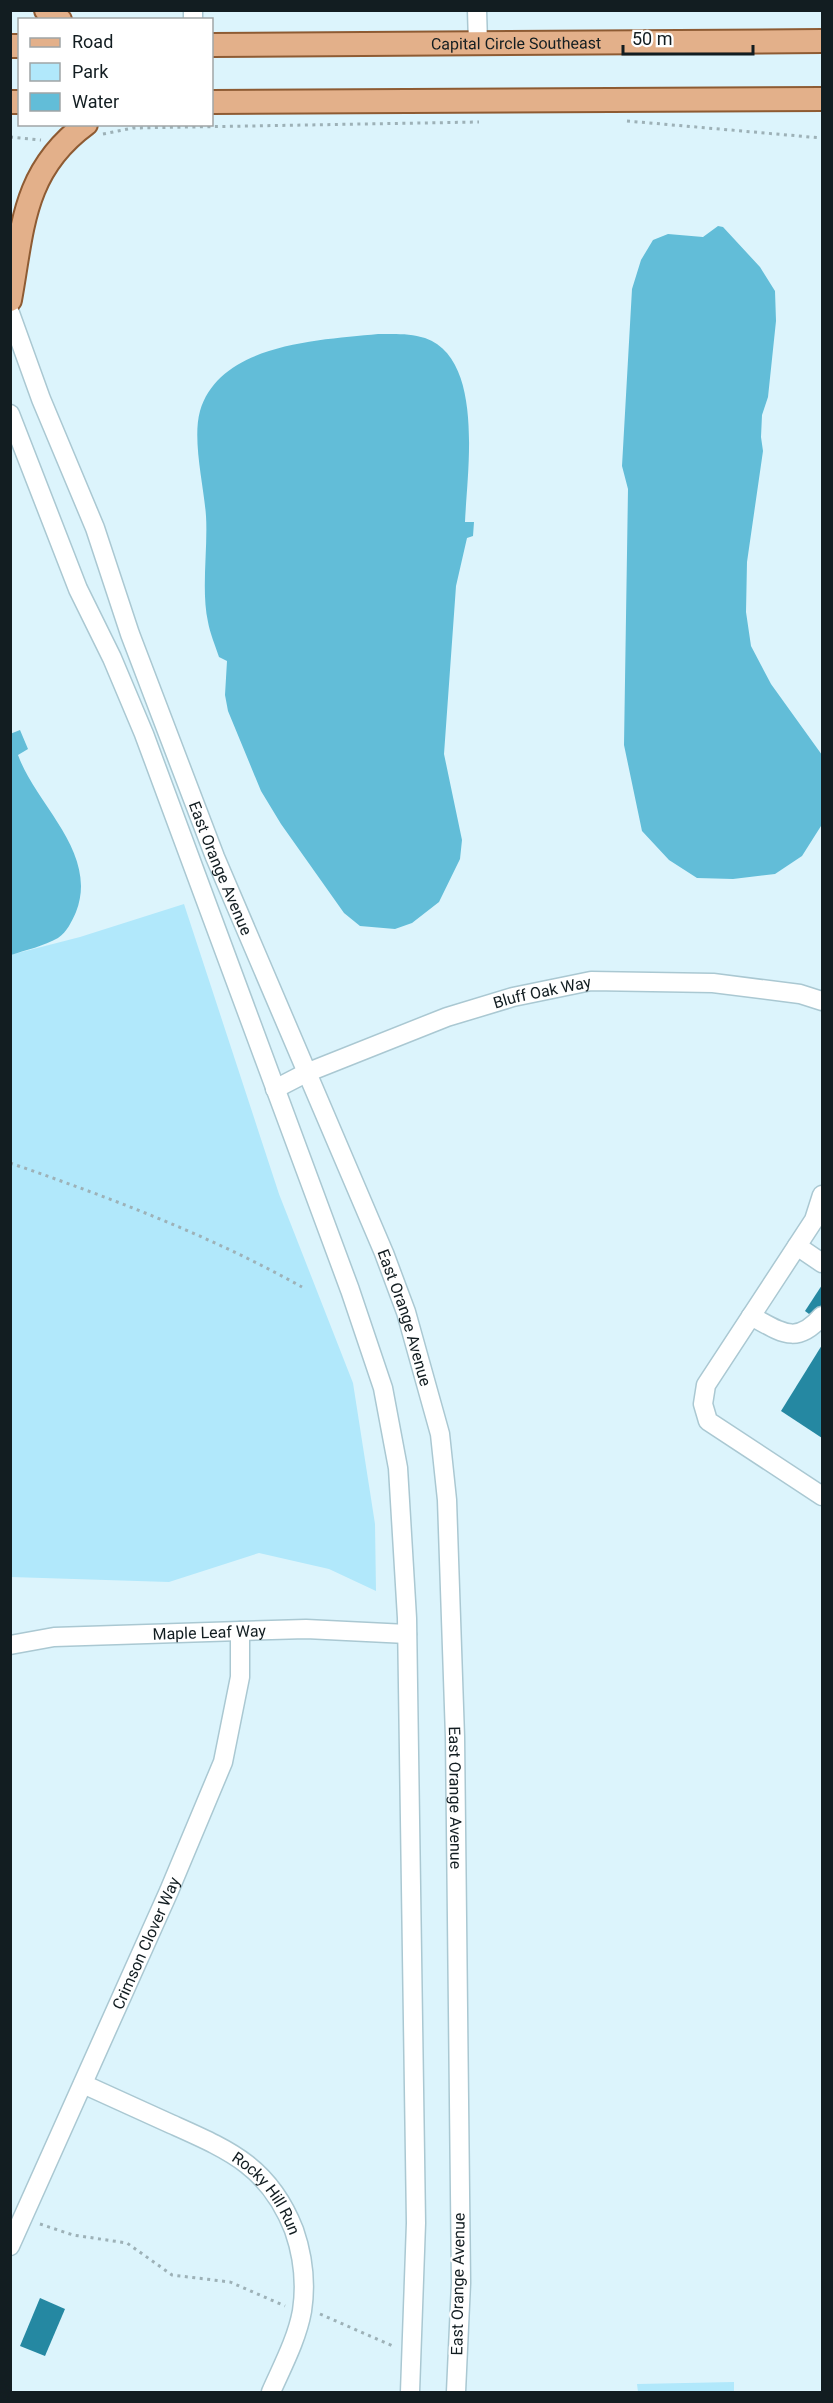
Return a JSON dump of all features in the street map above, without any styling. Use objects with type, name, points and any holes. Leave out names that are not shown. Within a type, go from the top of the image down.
[{"type":"main road","name":"Capital Circle Southeast","points":[[213,45],[822,41]]},
{"type":"main road","points":[[213,102],[822,99]]},
{"type":"main road","points":[[10,300],[26,210],[36,179],[55,152],[92,130]]},
{"type":"street","points":[[477,10],[478,43]]},
{"type":"street","name":"East Orange Avenue","points":[[10,313],[40,399],[95,528],[130,634],[215,857],[384,1253],[418,1350],[440,1434],[447,1500],[455,1737],[461,2283],[456,2392]]},
{"type":"street","name":"East Orange Avenue","points":[[10,414],[78,589],[112,658],[144,734],[383,1388],[399,1468],[407,1634],[416,2223],[413,2379],[410,2392]]},
{"type":"street","name":"Bluff Oak Way","points":[[275,1089],[306,1073],[447,1017],[513,997],[591,981],[713,983],[800,993],[822,1001]]},
{"type":"street","points":[[822,1195],[814,1220],[706,1385],[703,1404],[708,1421],[822,1497]]},
{"type":"street","points":[[797,1246],[822,1263]]},
{"type":"street","points":[[752,1316],[787,1335],[800,1334],[813,1326],[822,1316]]},
{"type":"street","name":"Maple Leaf Way","points":[[10,1645],[54,1636],[306,1629],[407,1634]]},
{"type":"street","name":"Crimson Clover Way","points":[[10,2246],[223,1762],[240,1677],[240,1631]]},
{"type":"street","name":"Rocky Hill Run","points":[[83,2084],[229,2150],[265,2180],[286,2209],[301,2255],[302,2311],[271,2392]]},
{"type":"path","points":[[621,121],[822,138]]},
{"type":"path","points":[[92,130],[480,122]]},
{"type":"path","points":[[10,137],[44,140],[55,152]]},
{"type":"path","points":[[10,1163],[127,1204],[254,1260],[302,1287]]},
{"type":"path","points":[[40,2224],[73,2235],[127,2243],[172,2275],[230,2282],[268,2301],[292,2308]]},
{"type":"path","points":[[317,2314],[326,2315],[395,2346]]},
{"type":"green space","points":[[184,904],[279,1194],[353,1383],[375,1524],[376,1591],[329,1569],[259,1553],[169,1582],[11,1577],[10,955],[80,937]]},
{"type":"green space","points":[[734,2382],[734,2392],[638,2392],[637,2384]]},
{"type":"water","points":[[718,226],[723,227],[760,267],[775,291],[776,321],[768,397],[762,415],[763,451],[747,562],[746,612],[751,646],[771,684],[822,755],[821,826],[802,856],[775,874],[733,879],[697,878],[669,860],[642,831],[624,745],[628,489],[622,466],[632,289],[641,260],[653,240],[668,234],[703,237]]},
{"type":"water","points":[[378,334],[425,338],[444,350],[457,369],[465,392],[468,419],[469,447],[465,522],[474,522],[473,536],[467,538],[456,586],[444,754],[462,840],[460,859],[439,902],[412,923],[395,929],[360,926],[344,913],[281,824],[261,791],[228,711],[225,695],[227,661],[219,657],[206,610],[206,516],[197,435],[200,411],[211,388],[228,371],[250,358],[301,343]]},
{"type":"water","points":[[20,730],[28,749],[18,755],[73,850],[79,870],[81,890],[76,912],[61,936],[11,955],[10,734]]},
{"type":"building","points":[[822,1285],[822,1305],[809,1314],[805,1311]]},
{"type":"building","points":[[822,1345],[822,1438],[781,1411]]},
{"type":"building","points":[[40,2298],[65,2309],[45,2356],[20,2346]]}]
